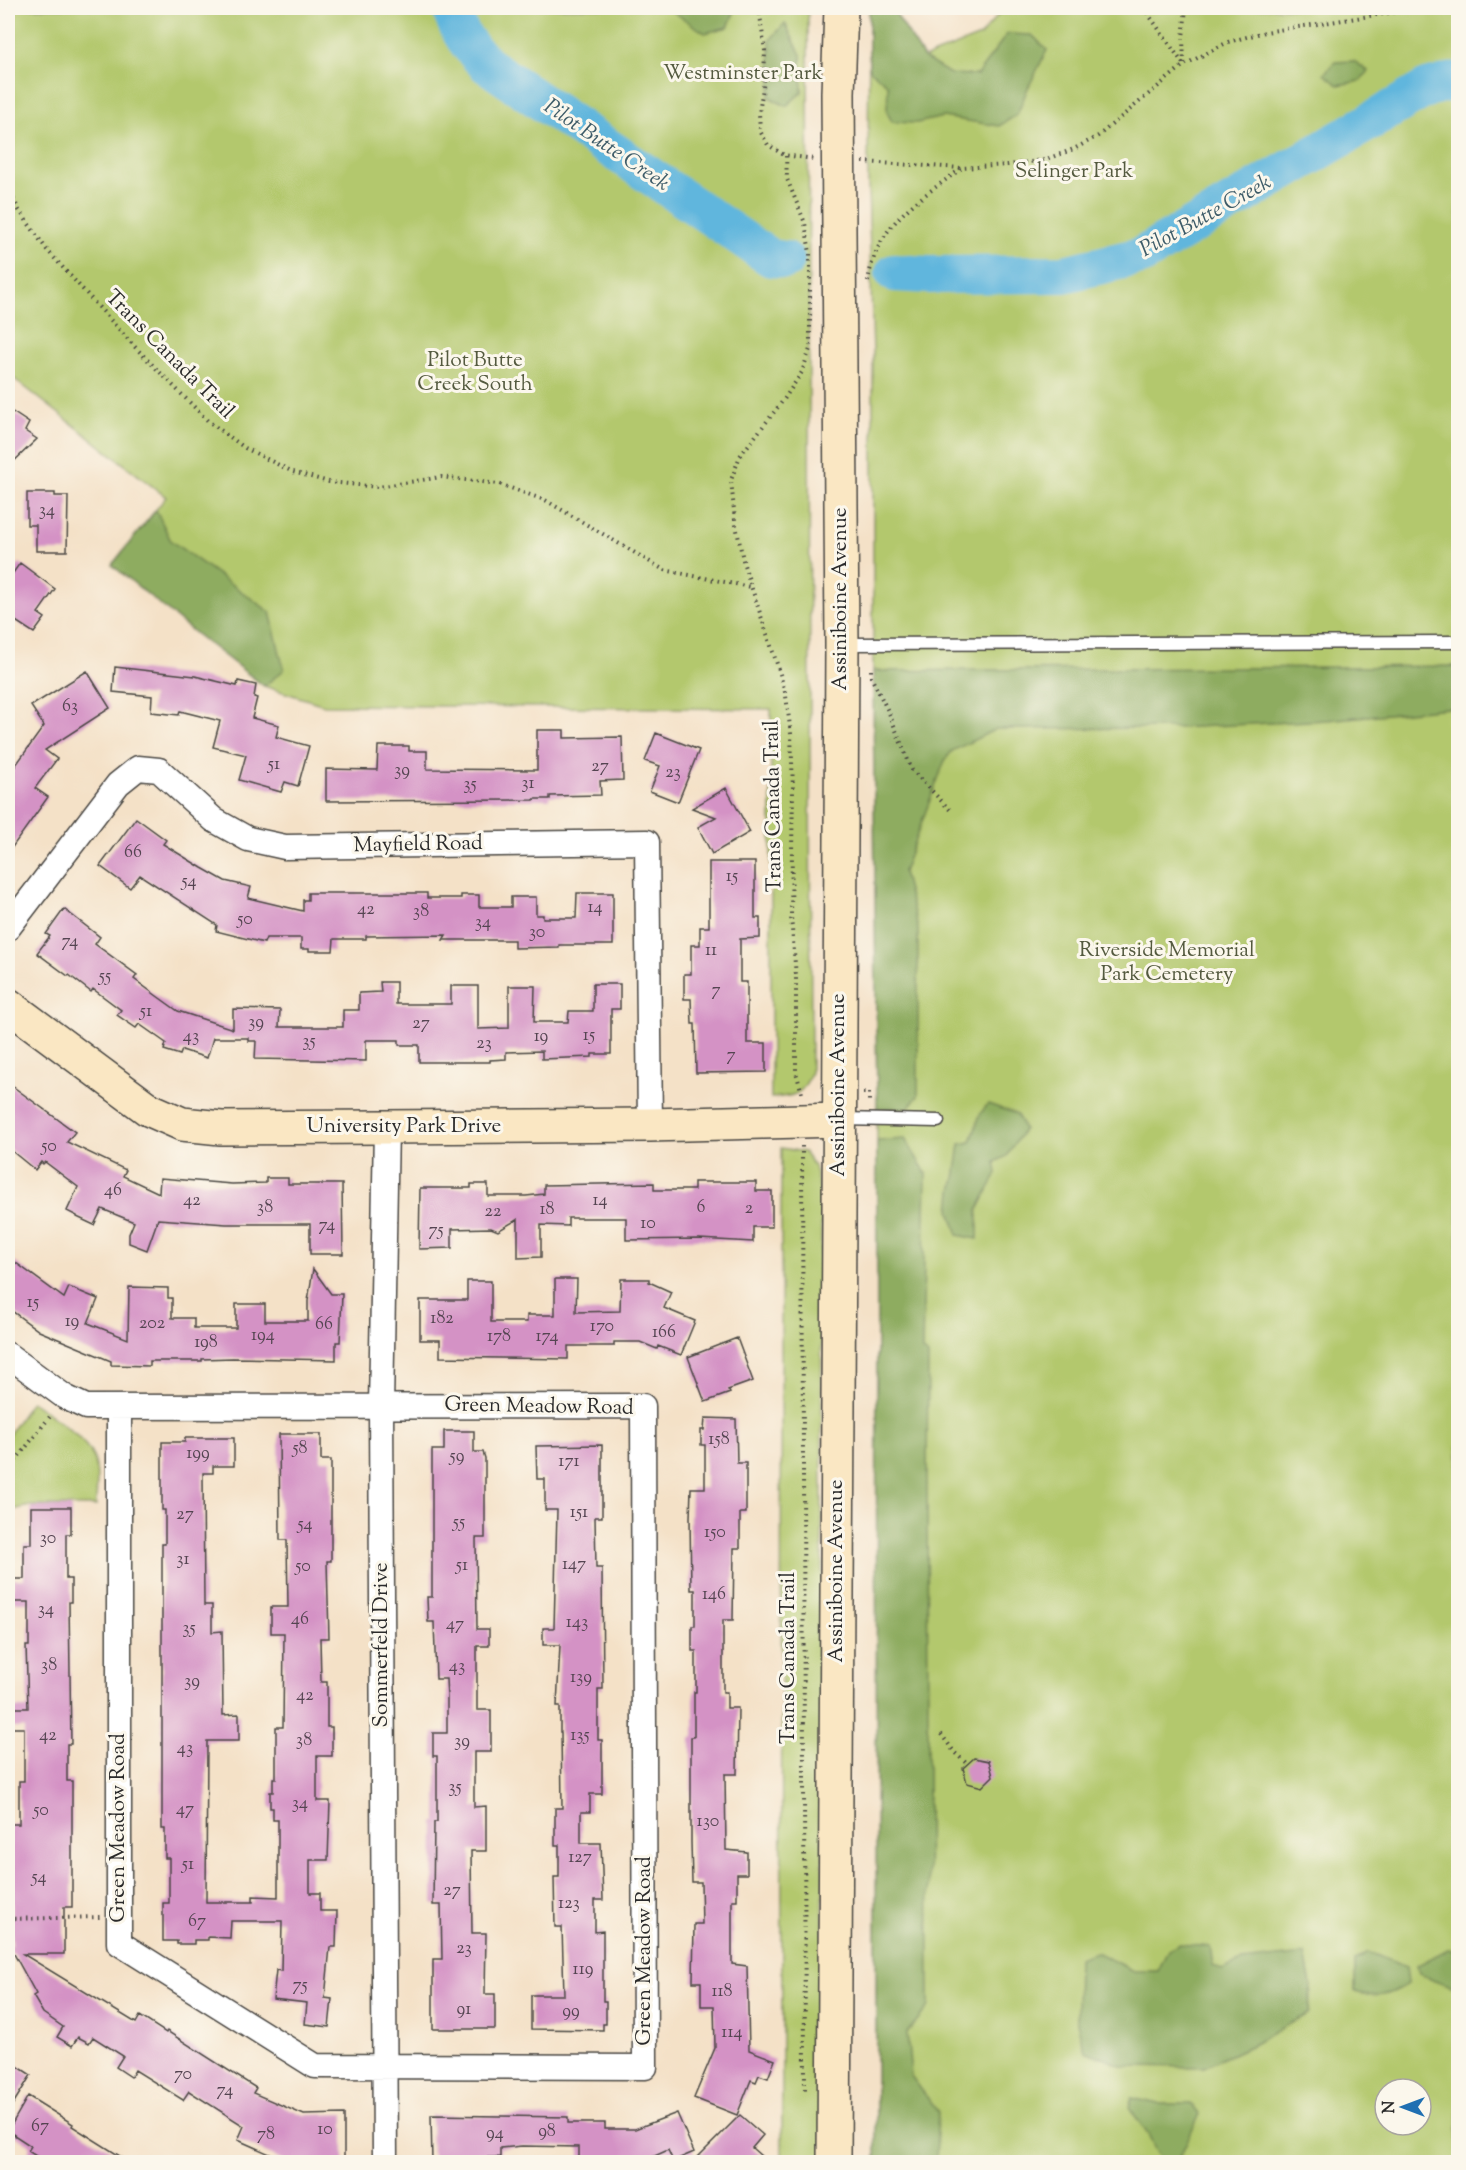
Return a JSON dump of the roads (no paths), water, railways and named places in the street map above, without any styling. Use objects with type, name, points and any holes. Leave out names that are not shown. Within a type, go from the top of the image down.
[{"type":"street","name":"Assiniboine Avenue","points":[[834,2163],[839,1119],[856,643],[838,162],[841,8]]},
{"type":"street","name":"Mayfield Road","points":[[8,928],[118,784],[138,768],[159,770],[214,820],[248,839],[285,848],[647,842],[650,1125]]},
{"type":"street","name":"University Park Drive","points":[[8,1005],[148,1109],[182,1124],[221,1128],[650,1125],[839,1119]]},
{"type":"street","name":"Sommerfeld Drive","points":[[385,2163],[381,1407],[386,1127]]},
{"type":"street","name":"Green Meadow Road","points":[[8,1355],[65,1397],[86,1407],[644,1406],[645,2067],[315,2066],[119,1942],[119,1407]]},
{"type":"lane","points":[[856,643],[1458,642]]},
{"type":"lane","points":[[839,1119],[938,1121]]},
{"type":"waterway","name":"Pilot Butte Creek","points":[[450,8],[465,39],[487,65],[771,258],[786,260]]},
{"type":"waterway","name":"Pilot Butte Creek","points":[[894,273],[1064,274],[1141,256],[1427,88],[1458,80]]},
{"type":"park label","name":"Westminster Park","points":[[743,74]]},
{"type":"park label","name":"Selinger Park","points":[[1074,172]]},
{"type":"park label","name":"Pilot Butte Creek South","points":[[475,373]]},
{"type":"park label","name":"Riverside Memorial Park Cemetery","points":[[1167,963]]}]
